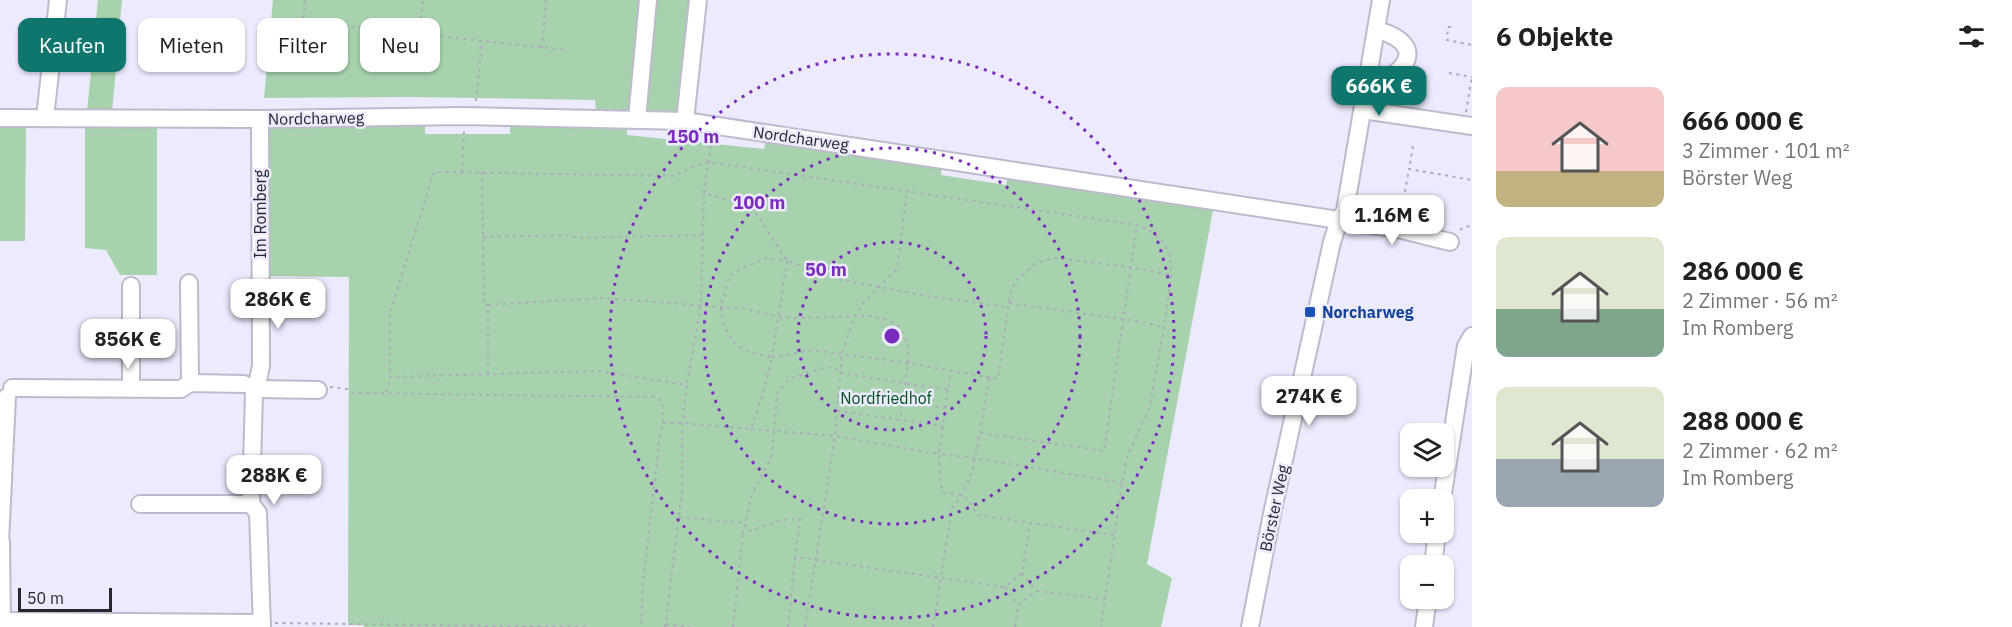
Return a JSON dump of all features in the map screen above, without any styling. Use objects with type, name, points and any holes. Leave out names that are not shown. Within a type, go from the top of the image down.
[{"type":"street","points":[[45,118],[58,0]]},
{"type":"street","points":[[637,119],[648,0]]},
{"type":"street","points":[[685,121],[698,0]]},
{"type":"street","name":"Börster Weg","points":[[1250,627],[1318,303],[1332,242],[1345,211],[1381,0]]},
{"type":"street","points":[[1366,93],[1404,64],[1408,54],[1405,45],[1396,37],[1376,30]]},
{"type":"street","points":[[1363,110],[1468,126]]},
{"type":"street","name":"Nordcharweg","points":[[0,118],[469,117],[685,121],[1398,229],[1450,242]]},
{"type":"street","name":"Im Romberg","points":[[260,119],[261,366],[253,386],[251,504],[258,513],[262,625]]},
{"type":"street","points":[[189,283],[190,383]]},
{"type":"street","points":[[131,285],[131,388]]},
{"type":"street","points":[[1444,489],[1466,346],[1472,336]]},
{"type":"street","points":[[262,625],[1,623],[0,542],[6,389],[181,389],[190,383],[318,390]]},
{"type":"street","points":[[140,504],[251,504]]},
{"type":"street","points":[[1424,627],[1426,609]]},
{"type":"path","points":[[303,18],[305,0]]},
{"type":"path","points":[[421,18],[423,0]]},
{"type":"path","points":[[542,48],[546,0]]},
{"type":"path","points":[[1451,27],[1448,27],[1447,40],[1472,45]]},
{"type":"path","points":[[440,36],[568,50]]},
{"type":"path","points":[[462,172],[482,41]]},
{"type":"path","points":[[1449,73],[1472,76],[1468,126]]},
{"type":"path","points":[[690,627],[665,625],[682,492],[682,423],[701,304],[704,193],[715,125]]},
{"type":"path","points":[[1398,229],[1413,146]]},
{"type":"path","points":[[385,393],[390,377],[390,313],[434,172],[674,176],[708,162],[1137,225],[1149,230],[1163,242],[1170,254],[1171,275],[1149,409],[1128,454],[1122,483],[1101,627]]},
{"type":"path","points":[[1409,169],[1472,180]]},
{"type":"path","points":[[482,172],[484,305],[603,298],[701,304],[746,309],[780,317],[872,316],[888,320],[898,327],[908,344],[908,363],[900,420]]},
{"type":"path","points":[[805,627],[835,435],[842,353],[855,316],[864,302],[897,269],[907,192]]},
{"type":"path","points":[[704,193],[752,207],[787,261],[772,357],[751,429]]},
{"type":"path","points":[[980,432],[1104,450],[1137,225]]},
{"type":"path","points":[[483,237],[567,235],[576,238],[703,235]]},
{"type":"path","points":[[1008,307],[880,288],[842,280],[787,261],[766,258],[730,275],[721,307],[722,321],[733,342],[748,352],[772,357],[813,350],[842,353],[998,379],[1008,307],[1016,281],[1036,263],[1054,258],[1130,267],[1171,275]]},
{"type":"path","points":[[1009,303],[1164,327]]},
{"type":"path","points":[[488,305],[488,375]]},
{"type":"path","points":[[733,627],[744,523],[752,494],[771,458],[777,394],[789,379],[826,367],[948,390]]},
{"type":"path","points":[[390,377],[598,371],[687,385]]},
{"type":"path","points":[[951,371],[939,454],[940,482],[944,493],[963,495],[977,515],[1114,535]]},
{"type":"path","points":[[933,627],[952,508],[963,495],[971,474],[989,377]]},
{"type":"path","points":[[318,390],[330,387],[347,389],[354,393],[656,397],[662,402],[663,423],[643,583],[641,627]]},
{"type":"path","points":[[839,392],[946,408]]},
{"type":"path","points":[[837,411],[944,426]]},
{"type":"path","points":[[663,423],[835,435],[1122,483]]},
{"type":"path","points":[[679,517],[744,523]]},
{"type":"path","points":[[743,533],[782,520],[800,519],[788,627]]},
{"type":"path","points":[[795,557],[1005,586],[1022,573],[1030,524]]},
{"type":"path","points":[[1022,573],[1036,591]]},
{"type":"path","points":[[1005,586],[1018,605],[1015,627]]},
{"type":"path","points":[[1018,605],[1036,591],[1104,599]]},
{"type":"path","points":[[262,625],[590,627]]},
{"type":"green space","points":[[98,0],[122,0],[120,18],[96,18]]},
{"type":"green space","points":[[273,0],[692,0],[681,115],[596,111],[595,100],[410,97],[264,98],[266,72],[348,72],[348,18],[271,18]]},
{"type":"green space","points":[[91,72],[116,72],[112,112],[87,112]]},
{"type":"green space","name":"Nordfriedhof","points":[[425,122],[425,134],[510,134],[510,122],[627,122],[627,135],[764,149],[767,138],[942,163],[941,175],[1006,185],[1008,173],[1214,205],[1147,564],[1172,578],[1161,627],[364,627],[363,625],[348,625],[349,277],[268,276],[267,132],[272,126]]},
{"type":"green space","points":[[85,124],[157,125],[157,275],[120,275],[106,250],[85,248]]},
{"type":"green space","points":[[0,125],[26,126],[25,241],[0,241]]},
{"type":"place","name":"Norcharweg","points":[[1310,312]]}]
